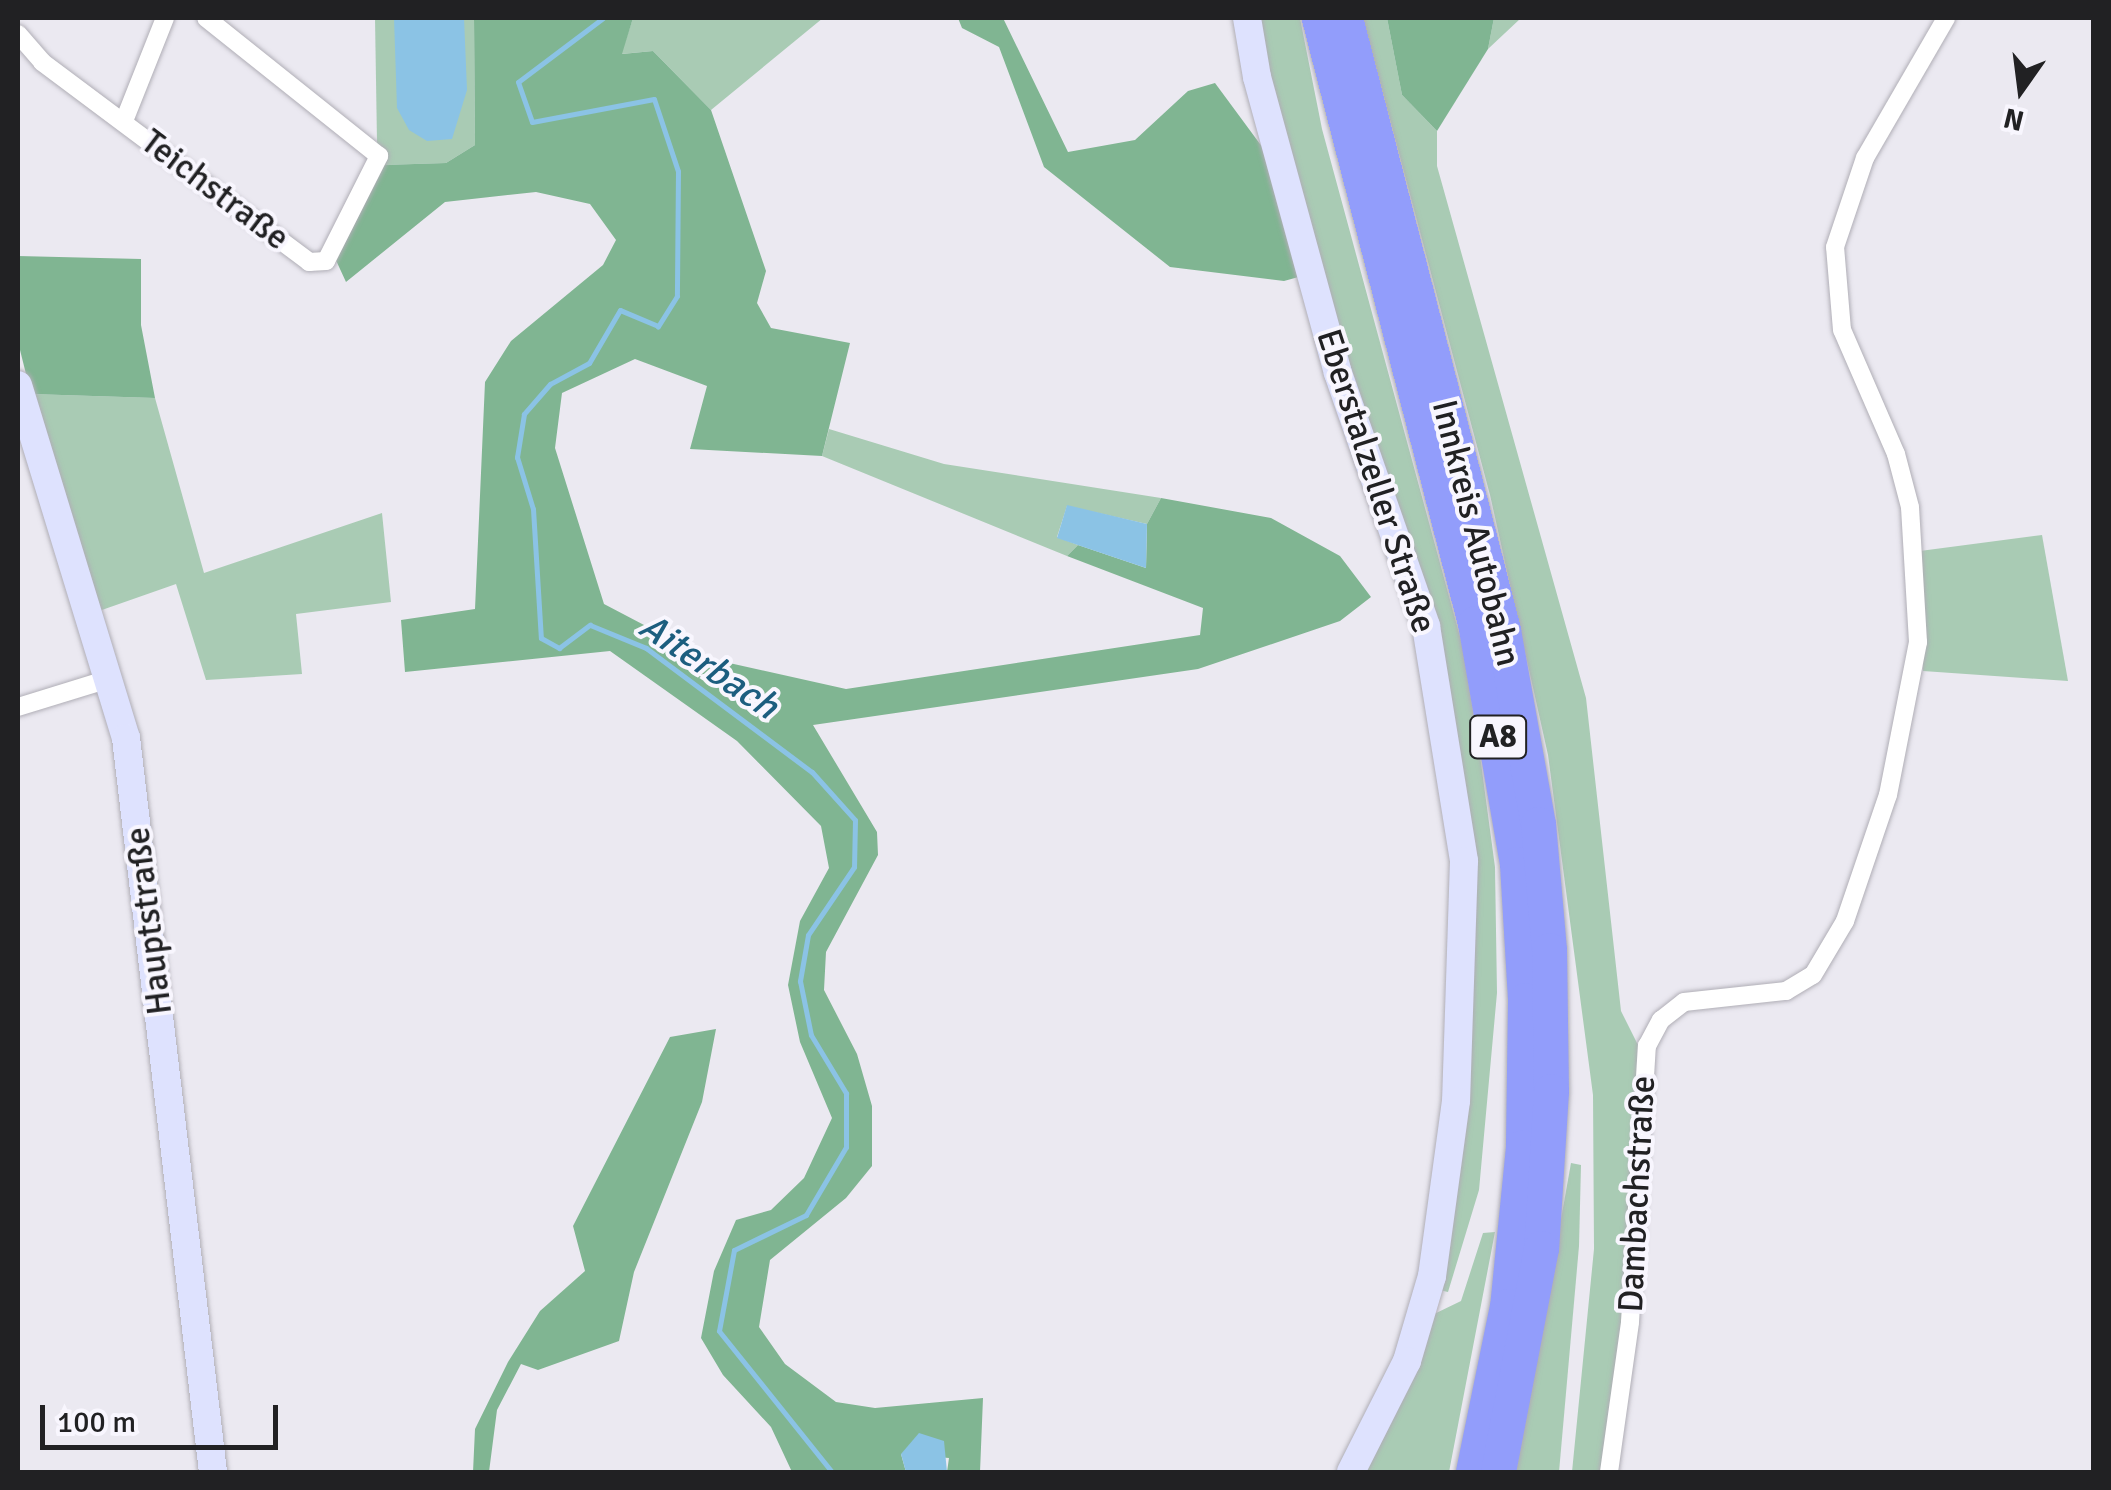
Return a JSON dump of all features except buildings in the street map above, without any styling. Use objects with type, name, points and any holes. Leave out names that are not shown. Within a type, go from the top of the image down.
[{"type":"highway","name":"Innkreis Autobahn","points":[[1319,18],[1476,623],[1517,864],[1525,1000],[1523,1147],[1507,1306],[1473,1472]]},
{"type":"highway","name":"Innkreis Autobahn","points":[[1345,18],[1503,630],[1538,824],[1549,950],[1551,1091],[1541,1248],[1498,1472]]},
{"type":"street","name":"Teichstraße","points":[[124,122],[165,18]]},
{"type":"street","name":"Teichstraße","points":[[18,34],[42,62],[309,262],[326,260],[378,156],[206,18]]},
{"type":"street","name":"Eberstalzeller Straße","points":[[1247,18],[1257,77],[1338,373],[1426,626],[1464,861],[1456,1101],[1432,1276],[1408,1362],[1351,1472]]},
{"type":"street","name":"Dambachstraße","points":[[1609,1472],[1630,1322],[1647,1046],[1661,1020],[1684,1002],[1786,990],[1814,975],[1844,921],[1888,795],[1918,642],[1910,508],[1896,454],[1842,330],[1835,248],[1865,158],[1946,18]]},
{"type":"street","name":"Hauptstraße","points":[[18,384],[112,678],[136,809],[213,1472]]},
{"type":"street","points":[[18,707],[112,678]]},
{"type":"green space","points":[[375,18],[474,18],[475,145],[446,163],[383,165],[377,142]]},
{"type":"green space","points":[[474,18],[633,18],[622,54],[653,51],[711,110],[766,271],[757,303],[771,328],[850,343],[822,456],[690,449],[707,386],[635,359],[562,393],[555,448],[604,604],[707,658],[846,689],[1200,635],[1203,608],[1067,556],[1078,545],[1146,568],[1147,524],[1161,498],[1271,518],[1340,556],[1371,597],[1340,621],[1198,669],[813,725],[877,832],[878,855],[826,952],[824,990],[857,1054],[872,1106],[872,1166],[846,1198],[770,1260],[759,1327],[785,1364],[836,1402],[875,1408],[983,1398],[980,1472],[947,1472],[949,1458],[901,1454],[906,1472],[792,1472],[771,1427],[723,1375],[701,1338],[714,1271],[736,1220],[771,1210],[804,1178],[832,1118],[800,1042],[788,985],[800,921],[829,868],[821,826],[737,741],[610,651],[405,672],[401,620],[475,609],[485,382],[511,341],[603,265],[616,240],[590,204],[536,192],[445,202],[346,282],[334,256],[383,165],[446,163],[475,145]]},
{"type":"green space","points":[[633,18],[823,18],[711,110],[653,51],[621,54]]},
{"type":"green space","points":[[958,18],[1003,18],[1068,152],[1135,140],[1188,91],[1215,83],[1274,163],[1302,276],[1284,281],[1170,267],[1044,167],[999,47],[962,28]]},
{"type":"green space","points":[[1255,18],[1300,18],[1322,129],[1462,644],[1479,748],[1495,867],[1497,993],[1479,1190],[1448,1292],[1435,1289],[1465,791],[1344,368]]},
{"type":"green space","points":[[1363,18],[1387,18],[1402,95],[1437,131],[1437,166],[1586,698],[1621,1011],[1639,1047],[1626,1295],[1601,1472],[1572,1472],[1594,1249],[1593,1095],[1548,755],[1490,495]]},
{"type":"green space","points":[[1387,18],[1494,18],[1488,49],[1437,131],[1402,95]]},
{"type":"green space","points":[[1494,18],[1521,18],[1488,49]]},
{"type":"green space","points":[[18,256],[141,259],[141,325],[155,398],[31,394],[18,342]]},
{"type":"green space","points":[[31,394],[155,398],[204,573],[382,513],[391,602],[296,614],[302,674],[206,680],[176,584],[99,611]]},
{"type":"green space","points":[[829,429],[944,464],[1161,498],[1147,524],[1067,506],[1057,537],[1078,545],[1067,556],[822,456]]},
{"type":"green space","points":[[2042,535],[2068,681],[1923,671],[1920,551]]},
{"type":"green space","points":[[716,1029],[702,1102],[634,1272],[619,1341],[538,1370],[521,1364],[497,1410],[489,1472],[473,1472],[475,1429],[508,1362],[540,1311],[585,1271],[573,1226],[670,1037]]},
{"type":"green space","points":[[1571,1163],[1581,1165],[1579,1246],[1559,1472],[1516,1472]]},
{"type":"green space","points":[[1495,1232],[1449,1472],[1363,1472],[1430,1316],[1461,1301],[1483,1233]]},
{"type":"water","points":[[394,18],[464,18],[467,90],[452,139],[427,141],[409,130],[397,108]]},
{"type":"water","points":[[1067,505],[1147,524],[1146,568],[1057,538]]},
{"type":"water","points":[[919,1433],[944,1441],[947,1472],[906,1472],[901,1454]]},
{"type":"waterway","name":"Aiterbach","points":[[603,18],[518,82],[532,122],[654,99],[678,171],[677,296],[658,326],[620,310],[589,363],[550,384],[524,414],[517,457],[533,509],[541,638],[559,648],[590,625],[646,648],[812,772],[855,820],[854,867],[808,935],[800,981],[811,1035],[846,1093],[846,1147],[806,1215],[734,1250],[719,1331],[832,1472]]}]
